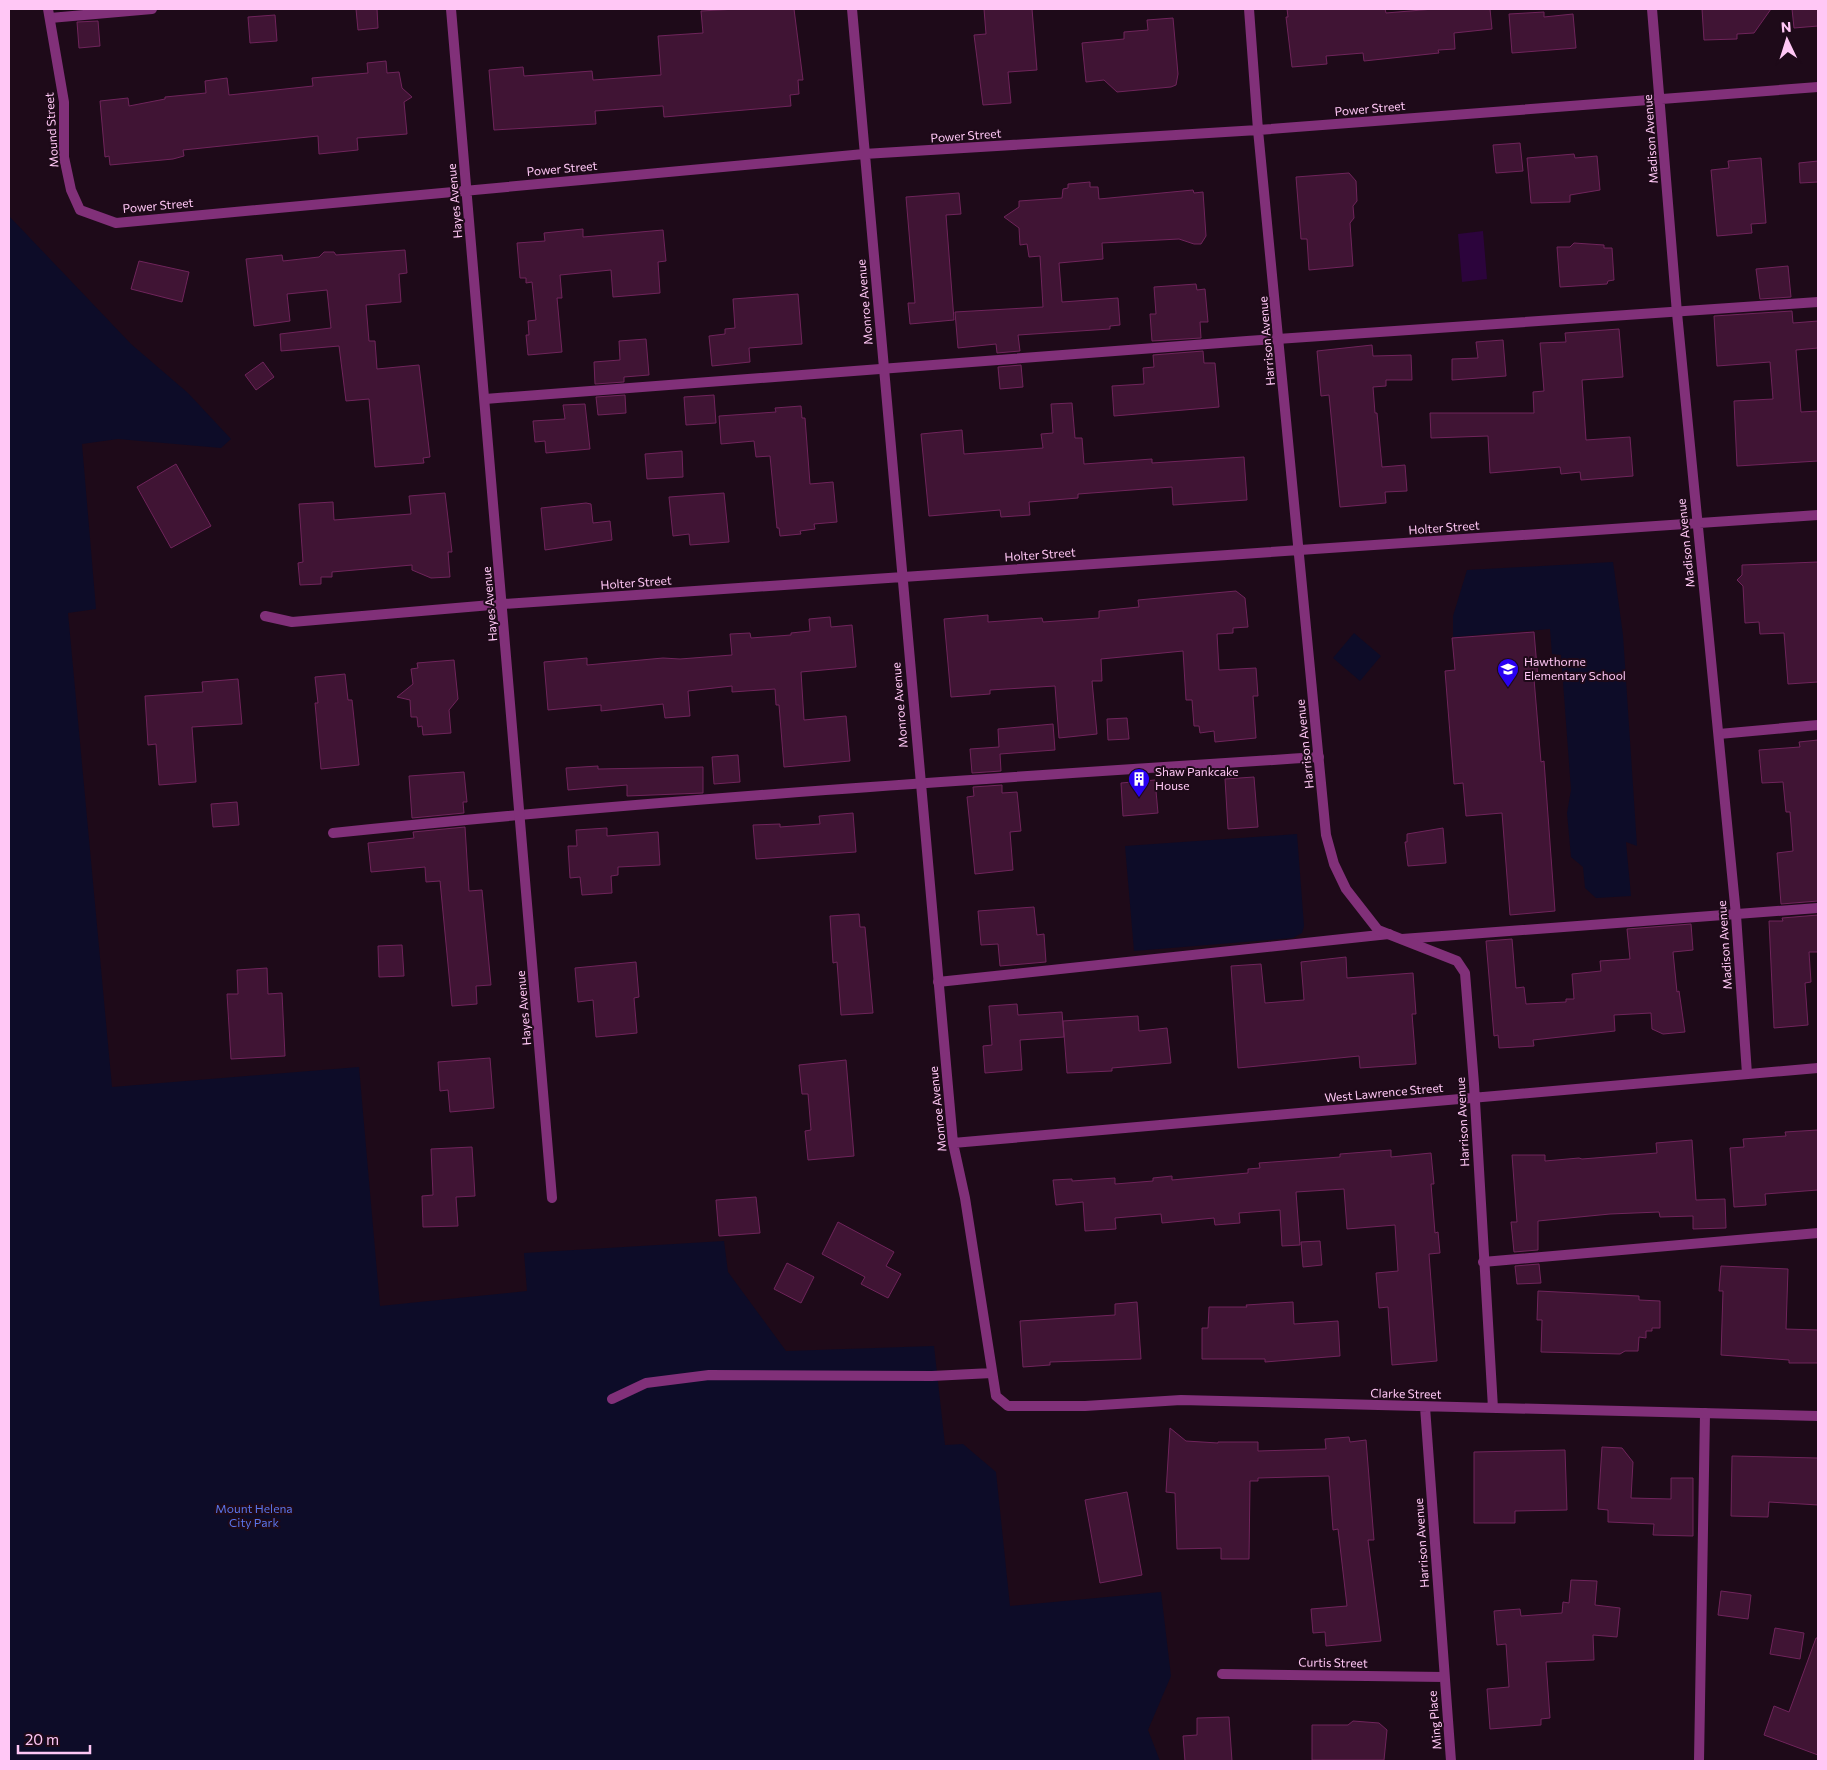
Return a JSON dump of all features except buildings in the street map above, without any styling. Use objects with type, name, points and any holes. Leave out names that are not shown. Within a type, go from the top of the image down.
[{"type":"street","points":[[49,14],[152,9]]},
{"type":"street","name":"Hayes Avenue","points":[[452,9],[552,1198]]},
{"type":"street","name":"Monroe Avenue","points":[[852,9],[901,577],[953,1143],[965,1198],[996,1396]]},
{"type":"street","name":"Harrison Avenue","points":[[1249,9],[1258,130],[1326,835],[1334,864],[1346,889],[1365,916],[1378,930],[1457,962],[1465,973],[1493,1408]]},
{"type":"street","name":"Madison Avenue","points":[[1652,9],[1677,313],[1736,915],[1747,1074]]},
{"type":"street","name":"Mound Street","points":[[49,14],[64,102],[64,157],[70,190],[80,210],[116,223]]},
{"type":"street","name":"Power Street","points":[[116,223],[864,154],[1258,130],[1818,87]]},
{"type":"street","points":[[485,399],[1279,339],[1818,302]]},
{"type":"street","name":"Holter Street","points":[[265,616],[292,622],[503,604],[1818,515]]},
{"type":"street","points":[[1718,734],[1818,725]]},
{"type":"street","points":[[333,833],[520,814],[920,782],[1319,758]]},
{"type":"street","points":[[1402,939],[1818,908]]},
{"type":"street","points":[[938,982],[1389,934]]},
{"type":"street","name":"West Lawrence Street","points":[[953,1143],[1818,1068]]},
{"type":"street","points":[[1483,1262],[1818,1233]]},
{"type":"street","points":[[612,1399],[646,1383],[709,1375],[932,1376],[992,1373]]},
{"type":"street","name":"Clarke Street","points":[[996,1396],[1008,1406],[1085,1406],[1181,1400],[1818,1416]]},
{"type":"street","name":"Harrison Avenue","points":[[1425,1407],[1444,1677]]},
{"type":"street","points":[[1699,1761],[1705,1413]]},
{"type":"street","name":"Curtis Street","points":[[1222,1674],[1444,1677]]},
{"type":"street","name":"Ming Place","points":[[1444,1677],[1451,1761]]},
{"type":"green space","name":"Mount Helena City Park","points":[[9,216],[131,344],[188,393],[231,439],[221,448],[118,439],[82,444],[96,609],[68,613],[112,1087],[359,1067],[380,1306],[527,1291],[524,1253],[724,1241],[728,1272],[786,1351],[934,1346],[945,1445],[963,1444],[996,1472],[1010,1606],[1161,1592],[1171,1676],[1148,1730],[1160,1761],[9,1761]]},
{"type":"green space","points":[[1613,562],[1623,635],[1637,846],[1626,842],[1631,896],[1596,898],[1585,888],[1583,867],[1571,857],[1567,813],[1571,790],[1561,655],[1552,654],[1550,629],[1453,637],[1453,616],[1467,570]]},
{"type":"green space","points":[[1354,633],[1381,656],[1360,681],[1333,658]]},
{"type":"green space","points":[[1297,834],[1304,926],[1302,933],[1293,938],[1134,951],[1125,846]]},
{"type":"shaded area","points":[[1483,231],[1487,279],[1462,282],[1458,234]]},
{"type":"place","name":"Hawthorne Elementary School","points":[[1508,688]]},
{"type":"place","name":"Shaw Pankcake House","points":[[1139,798]]}]
